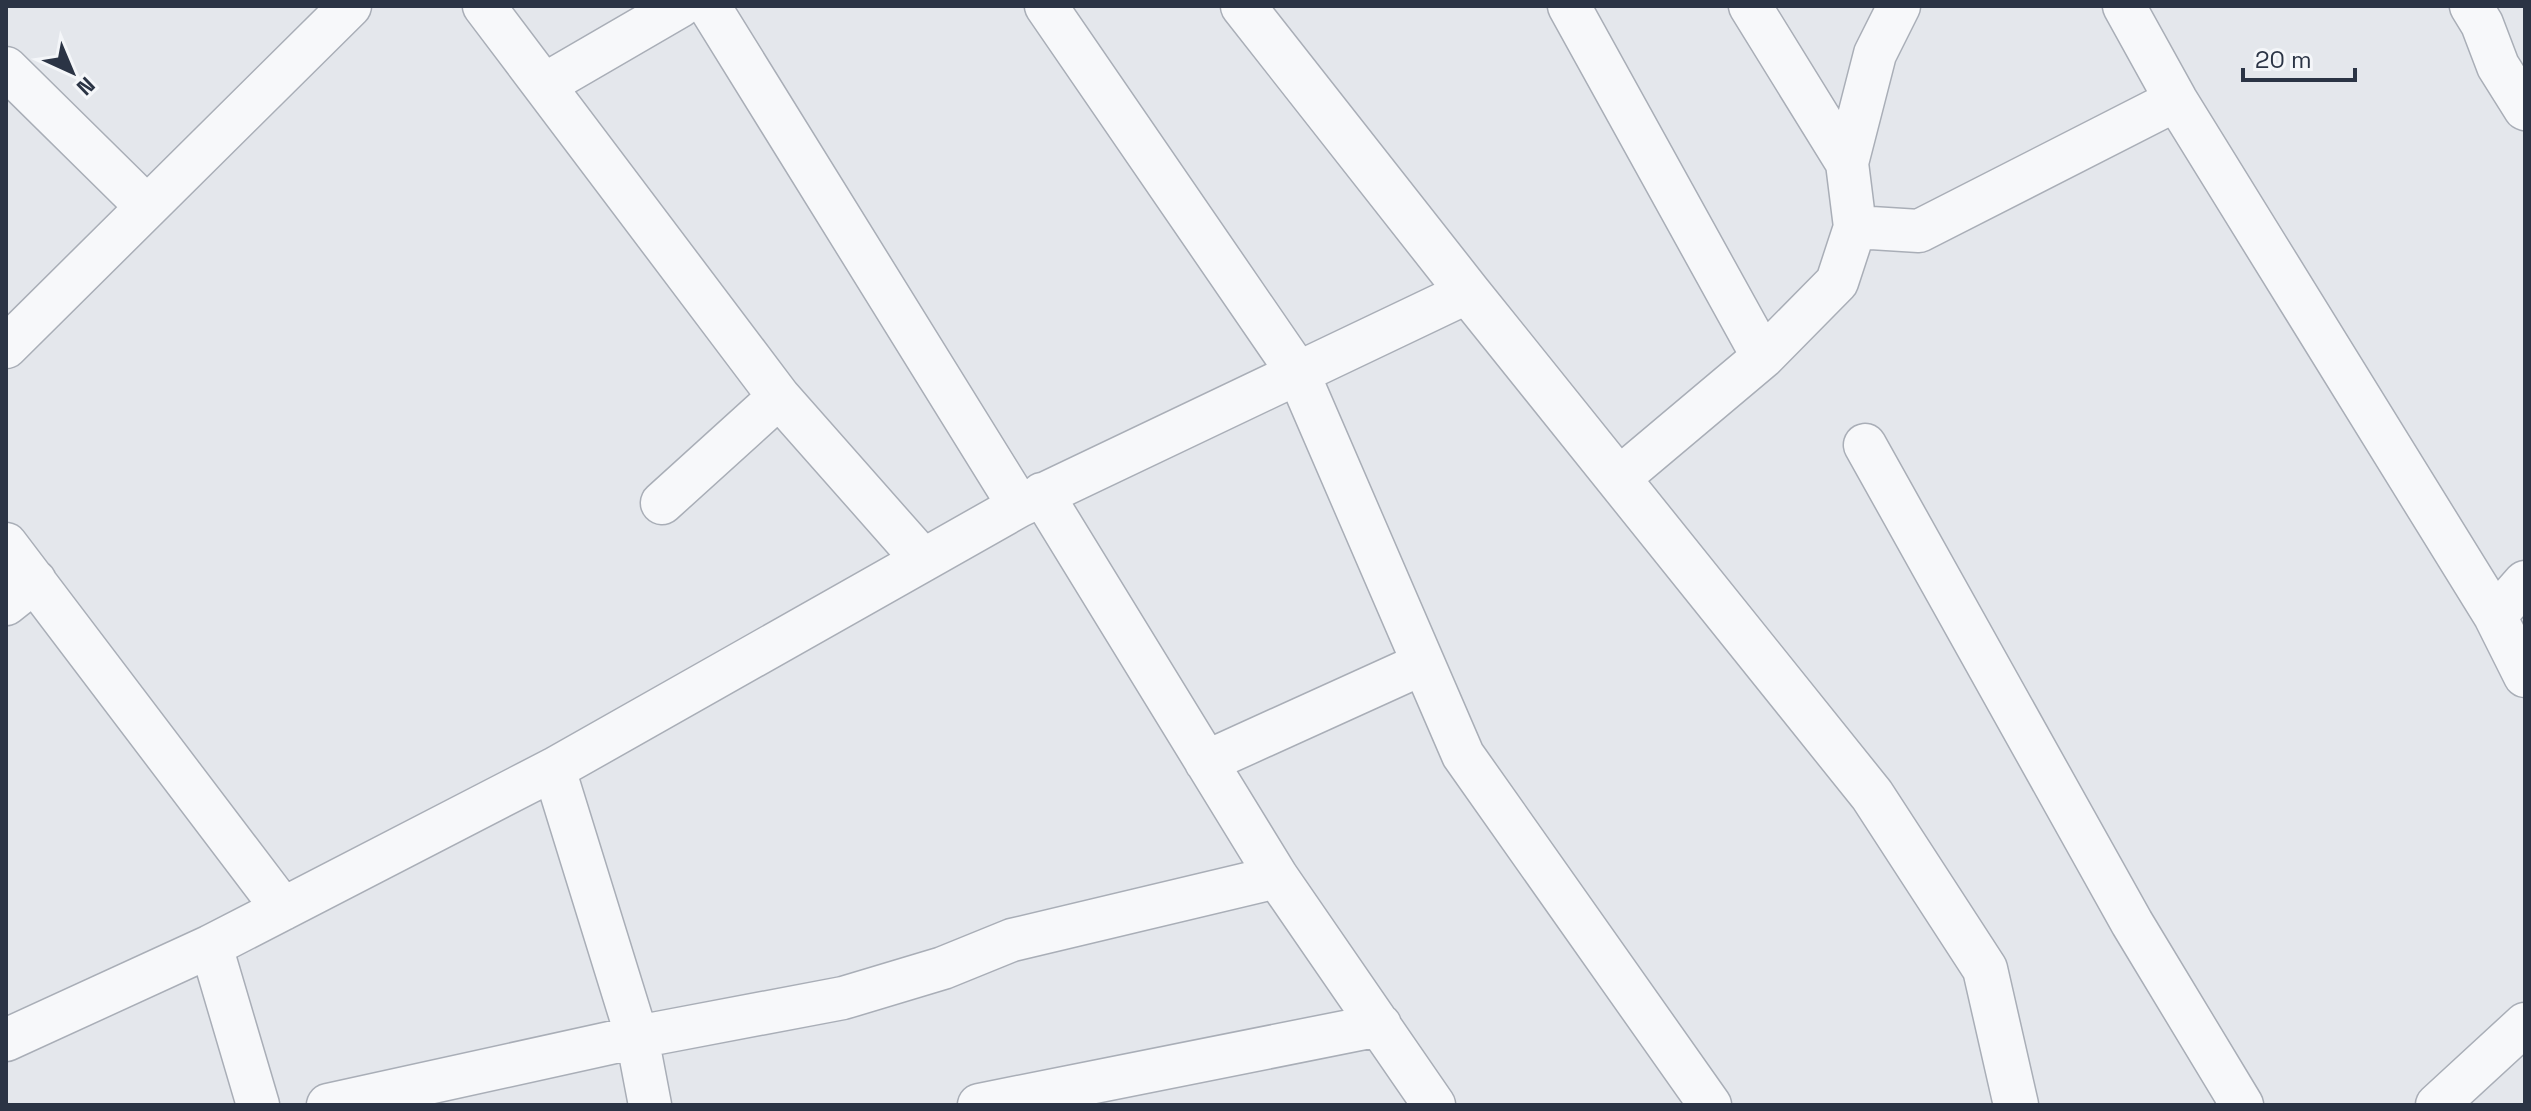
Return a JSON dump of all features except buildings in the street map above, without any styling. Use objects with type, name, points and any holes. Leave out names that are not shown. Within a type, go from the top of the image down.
[{"type":"street","points":[[6,347],[350,6]]},
{"type":"street","points":[[484,6],[779,397],[923,560]]},
{"type":"street","points":[[544,85],[680,6]]},
{"type":"street","points":[[709,6],[1206,762],[1277,877],[1434,1105]]},
{"type":"street","points":[[1046,6],[1298,373],[1463,755],[1710,1105]]},
{"type":"street","points":[[1243,6],[1872,795],[1985,969],[2016,1105]]},
{"type":"street","points":[[1569,6],[1763,357]]},
{"type":"street","points":[[1750,6],[1847,163]]},
{"type":"street","points":[[1618,479],[1763,357],[1837,282],[1855,227],[1847,163],[1875,54],[1899,6]]},
{"type":"street","points":[[2124,6],[2176,100],[2495,616],[2525,676]]},
{"type":"street","points":[[2471,6],[2482,24],[2498,66],[2525,109]]},
{"type":"street","points":[[6,68],[147,207]]},
{"type":"street","points":[[1855,227],[1919,231],[2176,100]]},
{"type":"street","points":[[6,1040],[211,946],[554,769],[1031,500],[1468,292]]},
{"type":"street","points":[[662,503],[779,397]]},
{"type":"street","points":[[1865,445],[2132,923],[2242,1105]]},
{"type":"street","points":[[6,544],[20,592],[283,909]]},
{"type":"street","points":[[2495,616],[2525,582]]},
{"type":"street","points":[[1206,762],[1422,664]]},
{"type":"street","points":[[554,769],[637,1037],[650,1105]]},
{"type":"street","points":[[328,1105],[637,1037],[843,998],[943,968],[1012,940],[1277,877]]},
{"type":"street","points":[[211,946],[258,1105]]},
{"type":"street","points":[[2437,1105],[2525,1024]]},
{"type":"street","points":[[979,1105],[1380,1025]]}]
